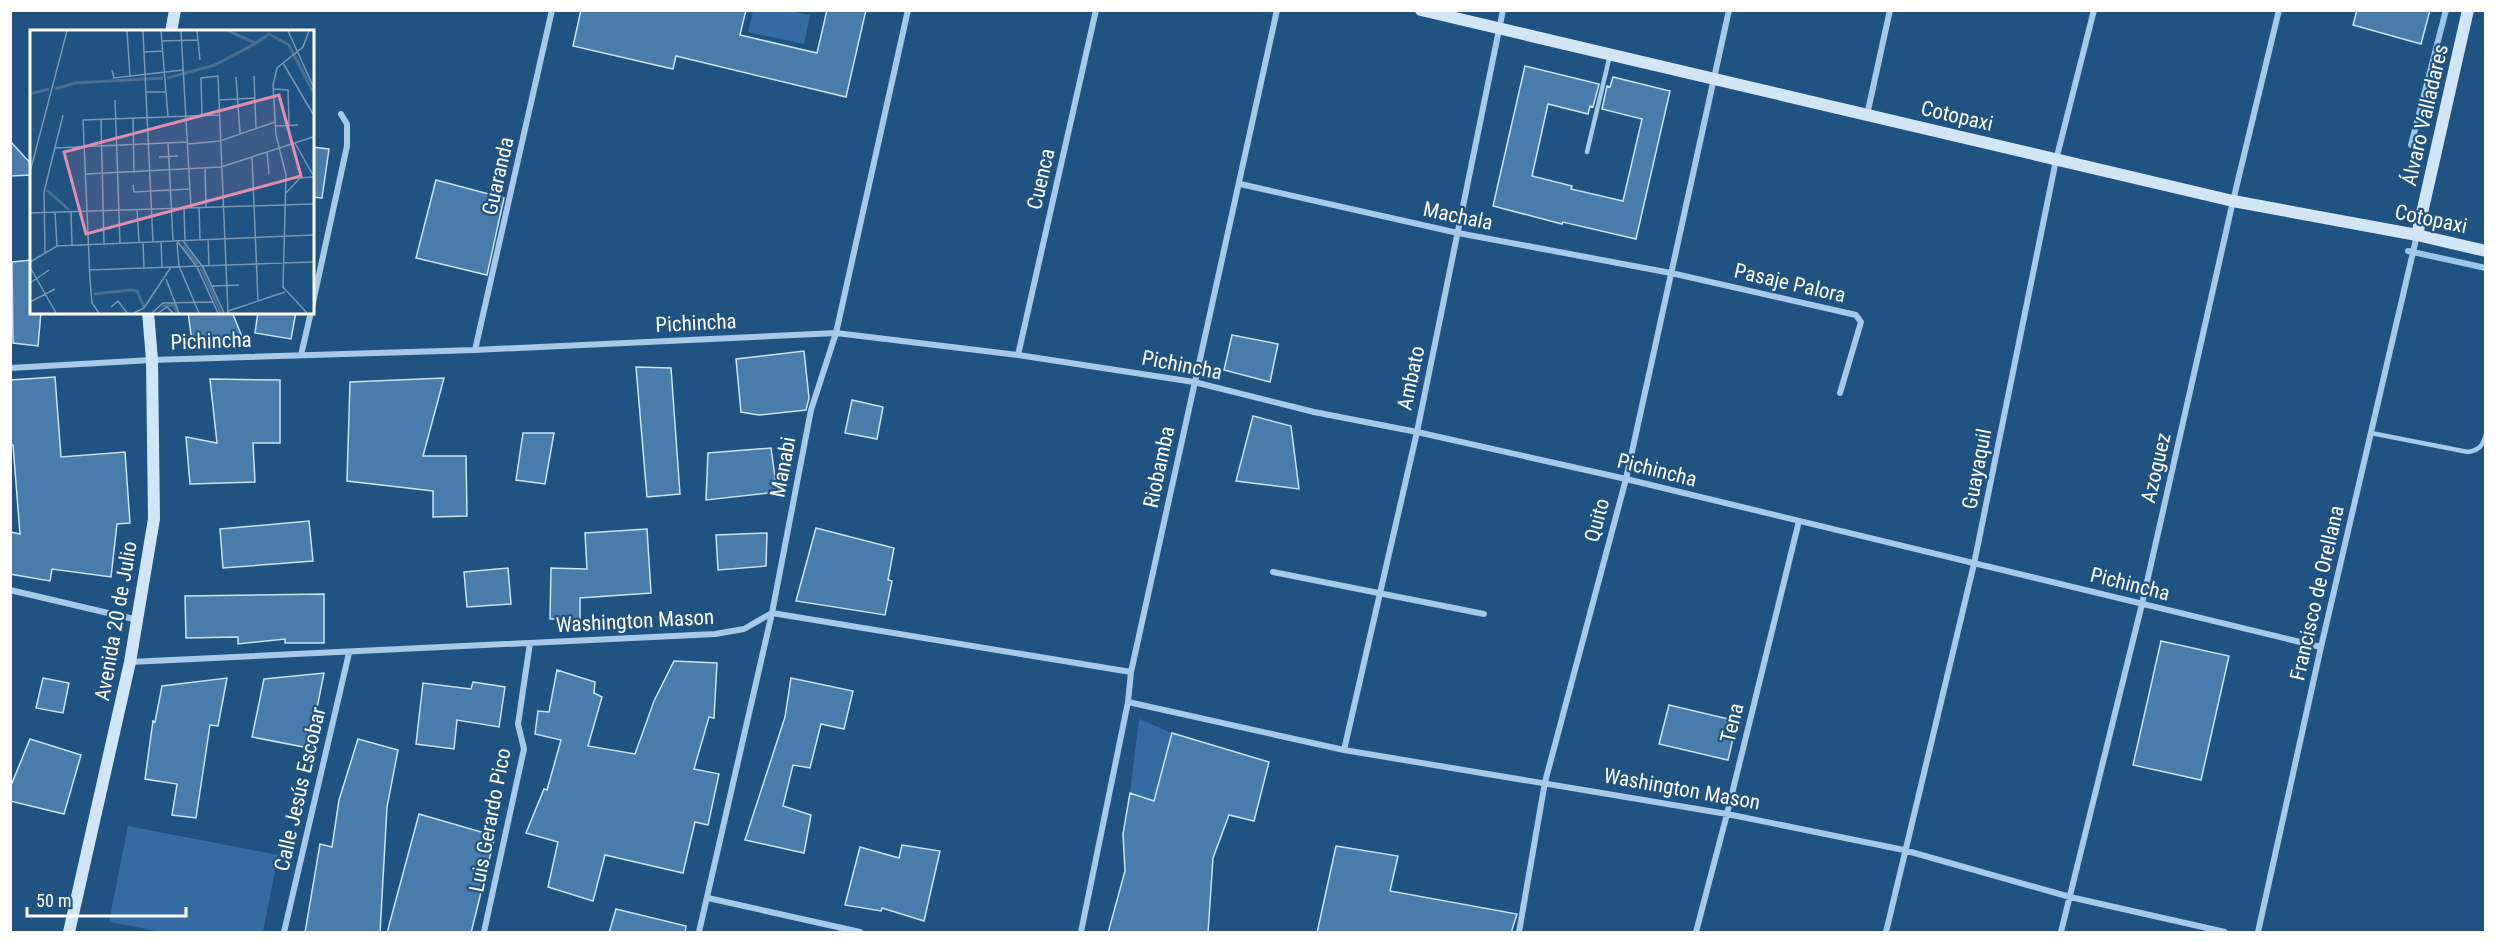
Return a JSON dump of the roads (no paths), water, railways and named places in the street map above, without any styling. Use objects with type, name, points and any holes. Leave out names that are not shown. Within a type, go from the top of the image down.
[{"type":"street","points":[[171,30],[175,10]]},
{"type":"street","name":"Guaranda","points":[[475,350],[552,10]]},
{"type":"street","name":"Manabi","points":[[699,933],[772,613],[811,410],[837,333],[908,10]]},
{"type":"street","name":"Cuenca","points":[[1018,355],[1096,10]]},
{"type":"street","name":"Riobamba","points":[[1081,933],[1128,702],[1131,672],[1277,10]]},
{"type":"street","name":"Cotopaxi","points":[[1421,10],[2233,201],[2486,251]]},
{"type":"street","name":"Ambato","points":[[1344,750],[1417,432],[1503,10]]},
{"type":"street","name":"Quito","points":[[1519,933],[1545,782],[1626,479],[1729,10]]},
{"type":"street","points":[[1866,115],[1890,10]]},
{"type":"street","name":"Guayaquil","points":[[1886,933],[1974,564],[2056,160],[2094,10]]},
{"type":"street","name":"Azoguez","points":[[2061,933],[2142,604],[2233,201],[2279,10]]},
{"type":"street","name":"Álvaro Valladares","points":[[2411,262],[2468,10]]},
{"type":"street","points":[[314,298],[347,146],[347,124],[341,114]]},
{"type":"street","name":"Machala","points":[[1240,184],[1458,233],[1671,273]]},
{"type":"street","name":"Francisco de Orellana","points":[[2258,933],[2321,647],[2411,262]]},
{"type":"street","name":"Pasaje Palora","points":[[1671,273],[1856,315],[1861,321],[1840,393]]},
{"type":"street","name":"Avenida 20 de Julio","points":[[69,933],[139,620],[154,519],[152,360],[148,314]]},
{"type":"street","points":[[302,355],[311,314]]},
{"type":"street","name":"Pichincha","points":[[10,368],[152,360],[475,350],[837,333],[1018,355],[1194,382],[1314,412],[1417,432],[1626,479],[2321,647]]},
{"type":"street","name":"Tena","points":[[1696,933],[1799,521]]},
{"type":"street","points":[[1273,572],[1484,614]]},
{"type":"street","points":[[10,590],[139,620]]},
{"type":"street","points":[[772,613],[1131,672]]},
{"type":"street","name":"Washington Mason","points":[[130,662],[715,634],[744,629],[772,613]]},
{"type":"street","name":"Luis Gerardo Pico","points":[[484,933],[524,749],[518,724],[530,643]]},
{"type":"street","name":"Calle Jesús Escobar","points":[[284,933],[349,652]]},
{"type":"street","name":"Washington Mason","points":[[1128,702],[1344,750],[1727,813],[1904,850],[2070,897],[2225,933]]},
{"type":"street","points":[[708,898],[860,933]]},
{"type":"lane","points":[[1587,152],[1610,55]]},
{"type":"lane","points":[[2371,434],[2468,452],[2477,451],[2483,444],[2486,434]]},
{"type":"waterway","points":[[2411,145],[2446,10]]},
{"type":"waterway","points":[[2408,251],[2486,268]]}]
